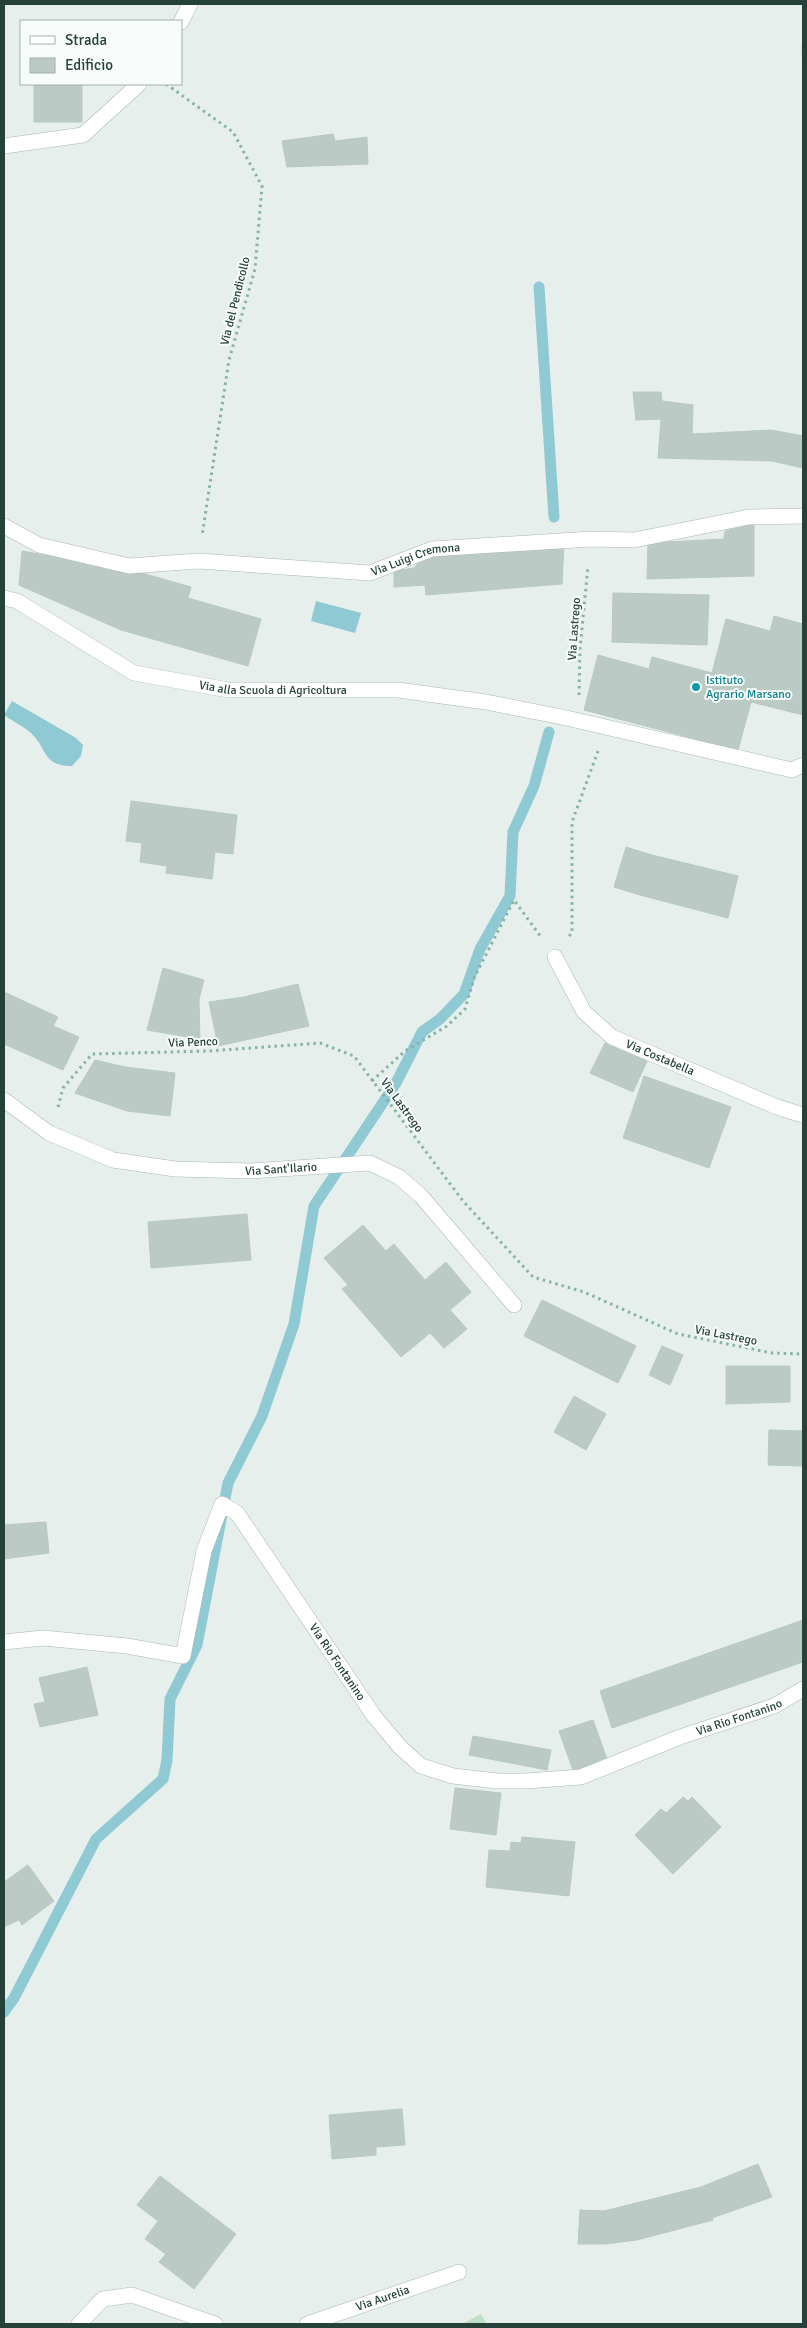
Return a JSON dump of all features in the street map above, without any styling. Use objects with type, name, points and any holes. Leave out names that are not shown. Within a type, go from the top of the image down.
[{"type":"street","points":[[182,20],[190,4]]},
{"type":"street","points":[[4,146],[83,136],[138,85]]},
{"type":"street","name":"Via Luigi Cremona","points":[[4,526],[39,545],[129,566],[198,561],[370,573],[432,549],[591,538],[634,540],[749,517],[803,516]]},
{"type":"street","name":"Via alla Scuola di Agricoltura","points":[[4,598],[17,602],[134,673],[229,690],[398,690],[486,702],[580,720],[792,770],[803,765]]},
{"type":"street","name":"Via Costabella","points":[[555,956],[584,1012],[612,1037],[777,1107],[803,1115]]},
{"type":"street","name":"Via Sant'Ilario","points":[[4,1100],[50,1134],[113,1160],[176,1170],[250,1171],[370,1163],[399,1177],[421,1196],[514,1305]]},
{"type":"street","name":"Via Rio Fontanino","points":[[4,1642],[43,1638],[127,1646],[183,1656],[204,1551],[222,1504],[236,1513],[374,1716],[400,1747],[421,1766],[453,1776],[497,1781],[581,1777],[680,1737],[774,1706],[803,1689]]},
{"type":"street","name":"Via Aurelia","points":[[307,2324],[459,2272]]},
{"type":"street","points":[[79,2324],[103,2299],[132,2294],[215,2324]]},
{"type":"path","name":"Via del Pendicollo","points":[[167,85],[233,132],[262,186],[255,269],[229,360],[198,561]]},
{"type":"path","name":"Via Lastrego","points":[[580,720],[580,650],[591,538]]},
{"type":"path","points":[[555,956],[572,932],[572,822],[599,752]]},
{"type":"path","name":"Via Lastrego","points":[[555,956],[514,900],[474,978],[465,1009],[447,1026],[405,1051],[372,1081],[463,1201],[533,1277],[584,1292],[678,1334],[772,1353],[803,1354]]},
{"type":"path","name":"Via Penco","points":[[50,1134],[63,1088],[92,1054],[209,1051],[320,1043],[354,1056],[372,1081]]},
{"type":"green space","points":[[481,2314],[487,2324],[462,2324]]},
{"type":"water","points":[[316,601],[361,613],[355,633],[311,621]]},
{"type":"water","points":[[12,701],[76,738],[83,745],[81,756],[72,766],[62,765],[50,760],[31,733],[4,715]]},
{"type":"building","points":[[802,46],[803,46],[803,83]]},
{"type":"building","points":[[34,85],[82,85],[82,122],[34,122]]},
{"type":"building","points":[[333,134],[335,141],[367,137],[368,164],[287,167],[282,141]]},
{"type":"building","points":[[633,392],[661,392],[662,401],[693,405],[692,434],[771,430],[803,436],[803,468],[772,461],[658,458],[661,419],[636,420]]},
{"type":"building","points":[[754,524],[754,576],[647,579],[648,543],[724,539],[725,531]]},
{"type":"building","points":[[564,543],[562,584],[426,595],[425,585],[394,587],[394,571],[414,568],[423,557]]},
{"type":"building","points":[[22,551],[138,572],[121,630],[19,585]]},
{"type":"building","points":[[138,572],[191,587],[188,598],[261,619],[248,666],[121,630]]},
{"type":"building","points":[[613,593],[709,595],[707,645],[612,642]]},
{"type":"building","name":"Istituto Agrario Marsano","points":[[774,616],[803,624],[803,715],[751,702],[738,750],[584,710],[598,655],[649,669],[652,657],[712,673],[726,619],[770,631]]},
{"type":"building","points":[[131,801],[237,815],[233,854],[215,852],[212,879],[166,873],[167,866],[140,862],[142,843],[126,841]]},
{"type":"building","points":[[626,847],[652,855],[640,895],[614,887]]},
{"type":"building","points":[[652,855],[738,876],[728,918],[640,895]]},
{"type":"building","points":[[163,968],[204,980],[199,999],[200,1039],[147,1030]]},
{"type":"building","points":[[298,984],[309,1026],[218,1046],[209,1002],[244,997]]},
{"type":"building","points":[[4,992],[58,1017],[53,1026],[79,1037],[63,1070],[4,1044]]},
{"type":"building","points":[[605,1043],[647,1061],[633,1092],[590,1073]]},
{"type":"building","points":[[95,1060],[125,1067],[175,1073],[170,1116],[127,1111],[75,1093]]},
{"type":"building","points":[[644,1076],[731,1107],[709,1168],[623,1138]]},
{"type":"building","points":[[247,1214],[251,1260],[151,1268],[148,1222]]},
{"type":"building","points":[[363,1225],[386,1251],[394,1244],[425,1280],[446,1262],[471,1292],[450,1310],[467,1329],[444,1348],[430,1333],[401,1357],[342,1289],[348,1285],[324,1258]]},
{"type":"building","points":[[542,1300],[636,1346],[618,1383],[524,1336]]},
{"type":"building","points":[[662,1346],[683,1355],[670,1385],[649,1375]]},
{"type":"building","points":[[726,1366],[790,1366],[790,1402],[726,1404]]},
{"type":"building","points":[[574,1396],[606,1414],[586,1450],[554,1432]]},
{"type":"building","points":[[769,1430],[803,1431],[803,1466],[768,1465]]},
{"type":"building","points":[[46,1522],[49,1553],[4,1559],[4,1525]]},
{"type":"building","points":[[803,1620],[803,1662],[612,1728],[600,1691]]},
{"type":"building","points":[[87,1667],[98,1715],[40,1727],[34,1704],[45,1702],[39,1678]]},
{"type":"building","points":[[593,1720],[608,1762],[574,1773],[559,1731]]},
{"type":"building","points":[[473,1736],[551,1750],[547,1770],[469,1755]]},
{"type":"building","points":[[455,1788],[501,1793],[496,1835],[450,1829]]},
{"type":"building","points":[[683,1797],[688,1801],[692,1797],[721,1827],[673,1874],[635,1835],[661,1809],[666,1813]]},
{"type":"building","points":[[522,1837],[575,1842],[569,1896],[486,1887],[489,1850],[510,1851],[511,1842],[521,1843]]},
{"type":"building","points":[[28,1865],[54,1901],[22,1925],[19,1920],[4,1927],[4,1882]]},
{"type":"building","points":[[402,2109],[405,2145],[376,2147],[376,2155],[332,2159],[329,2115]]},
{"type":"building","points":[[758,2164],[772,2197],[712,2218],[701,2187]]},
{"type":"building","points":[[160,2176],[236,2234],[194,2289],[159,2262],[166,2254],[145,2239],[158,2221],[137,2205]]},
{"type":"building","points":[[701,2187],[713,2220],[637,2240],[606,2244],[604,2211]]},
{"type":"building","points":[[580,2210],[604,2211],[606,2244],[578,2244]]},
{"type":"waterway","points":[[539,287],[554,517]]},
{"type":"waterway","points":[[4,2012],[14,1998],[96,1839],[163,1779],[167,1760],[170,1699],[197,1645],[228,1483],[262,1416],[294,1324],[314,1206],[396,1083],[422,1032],[440,1019],[464,994],[480,949],[510,896],[513,832],[534,786],[549,732]]},
{"type":"place","name":"Istituto Agrario Marsano","points":[[696,687]]}]
